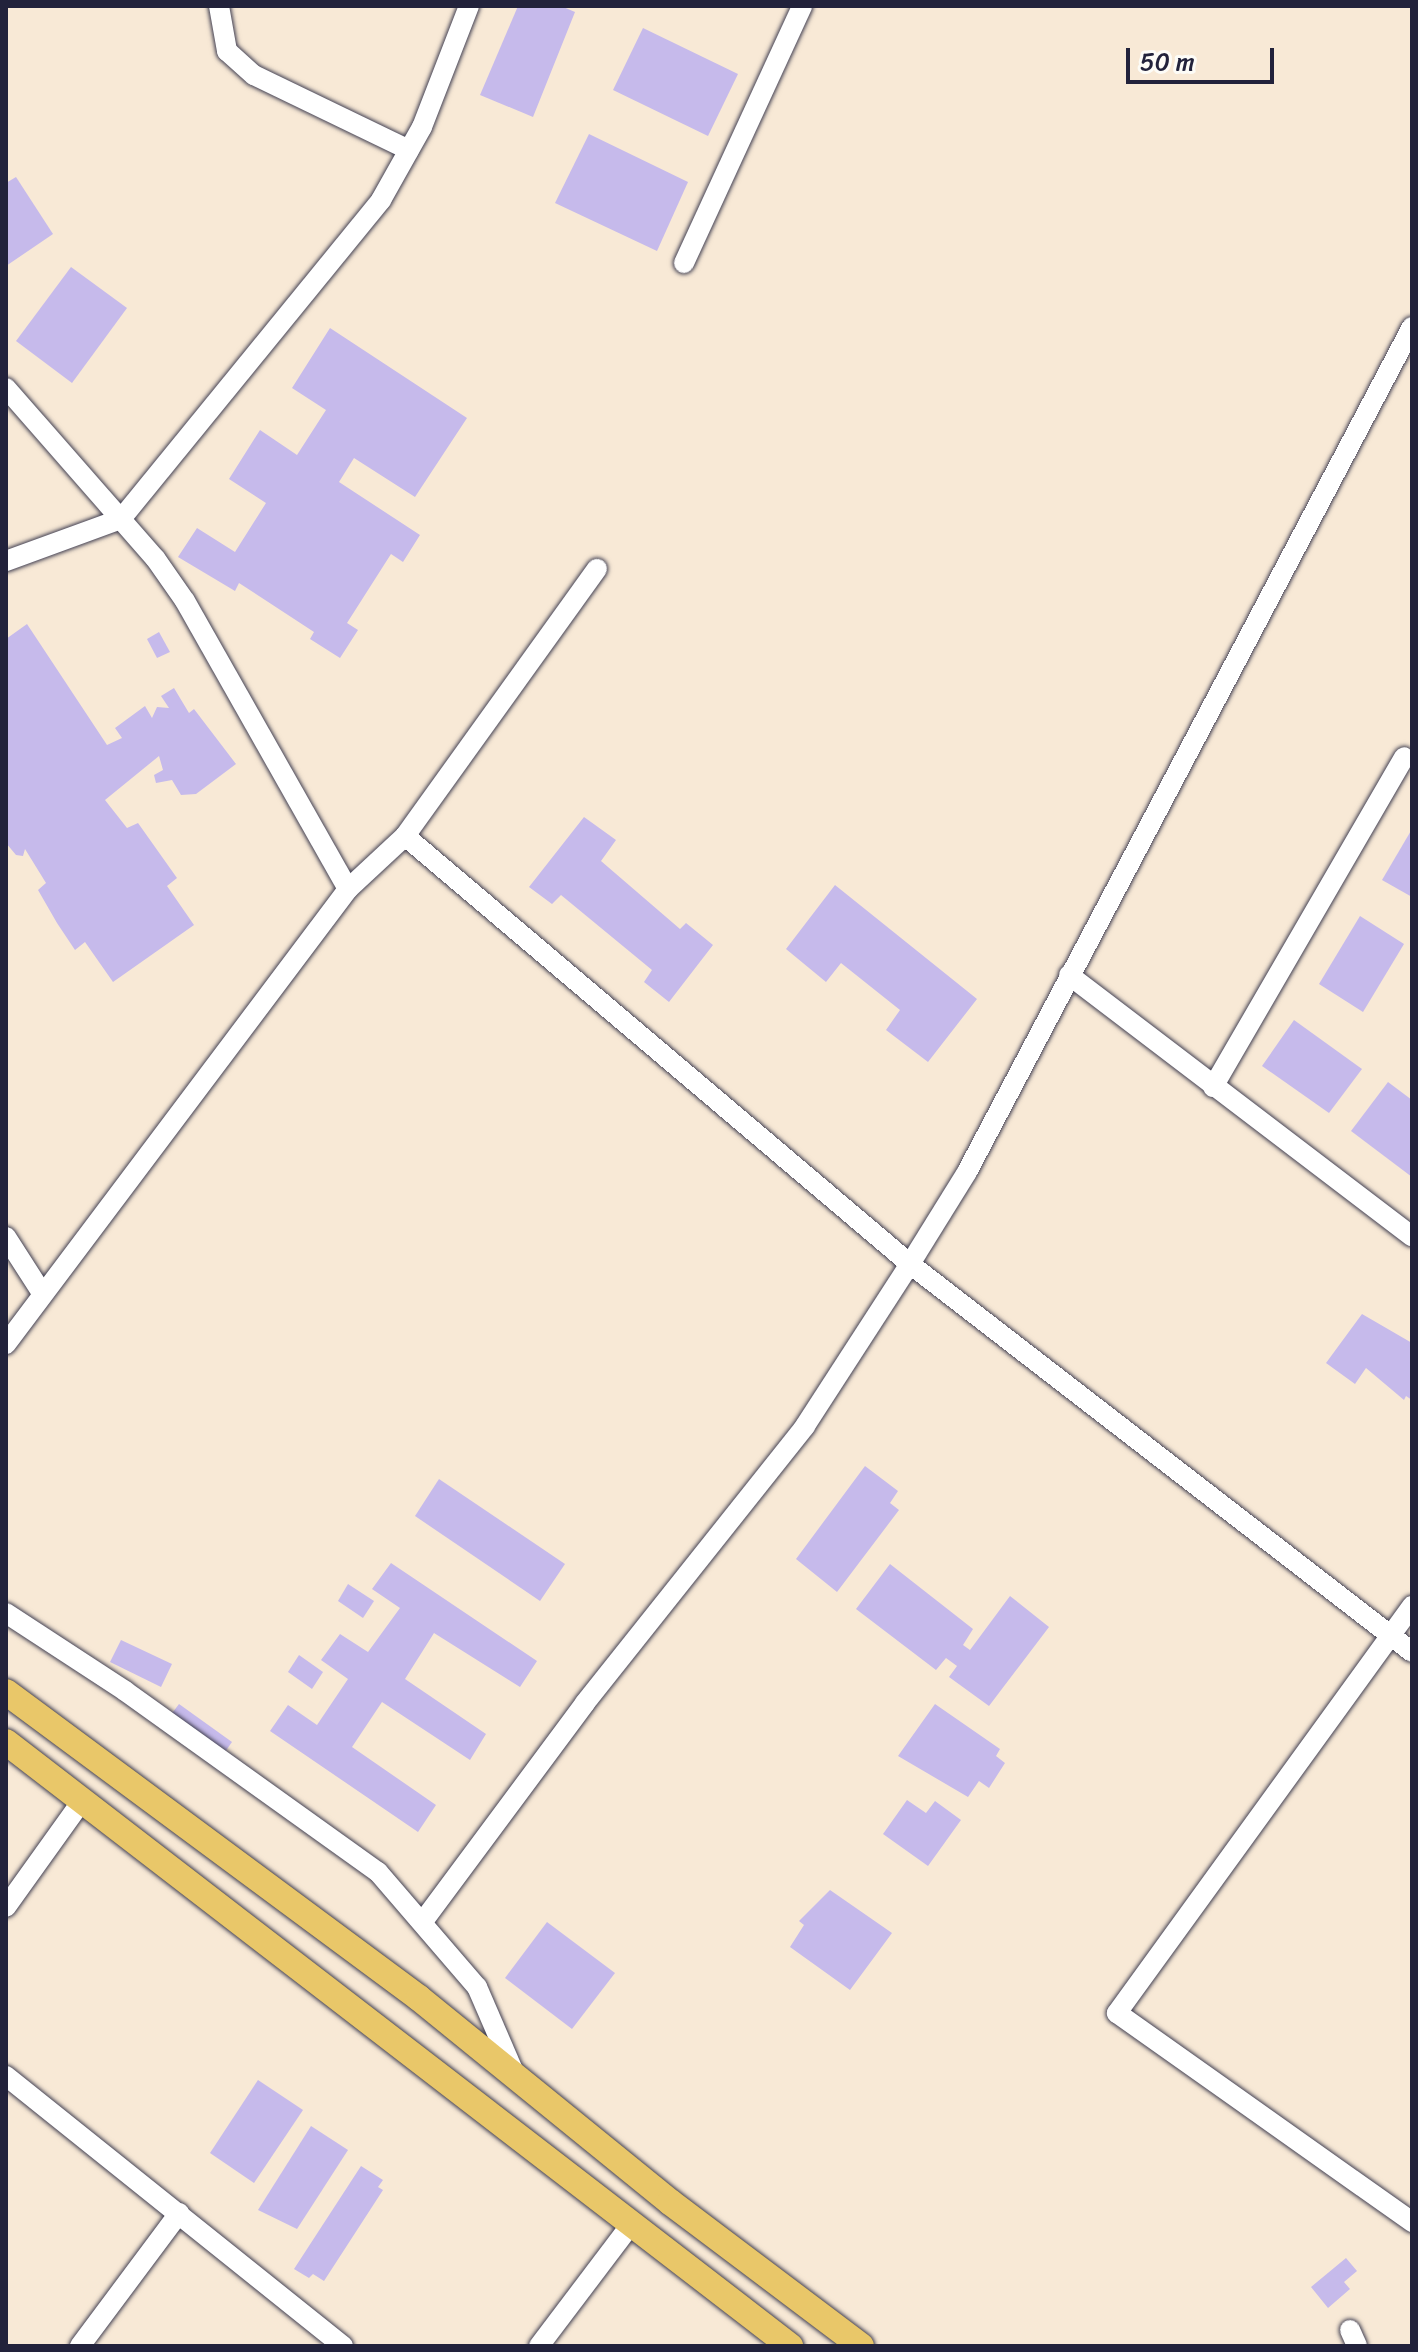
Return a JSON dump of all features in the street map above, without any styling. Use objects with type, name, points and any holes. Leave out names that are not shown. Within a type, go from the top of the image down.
[{"type":"main road","points":[[6,1692],[406,1989],[861,2346]]},
{"type":"main road","points":[[6,1742],[790,2346]]},
{"type":"street","points":[[219,6],[227,51],[254,75],[409,150]]},
{"type":"street","points":[[6,561],[121,519],[381,200],[409,150],[469,6]]},
{"type":"street","points":[[684,263],[802,6]]},
{"type":"street","points":[[424,1920],[585,1703],[805,1426],[910,1264],[967,1172],[1412,327]]},
{"type":"street","points":[[6,388],[121,519],[185,601],[348,889]]},
{"type":"street","points":[[6,1344],[348,889],[405,836],[597,569]]},
{"type":"street","points":[[1213,1087],[1404,757]]},
{"type":"street","points":[[405,836],[910,1264],[1412,1652]]},
{"type":"street","points":[[1069,975],[1412,1236]]},
{"type":"street","points":[[6,1237],[42,1293]]},
{"type":"street","points":[[1412,1606],[1388,1634],[1117,2013],[1412,2222]]},
{"type":"street","points":[[6,1613],[125,1691],[378,1872],[424,1920],[477,1987],[516,2077]]},
{"type":"street","points":[[6,1907],[82,1801]]},
{"type":"street","points":[[6,2076],[343,2346]]},
{"type":"street","points":[[80,2346],[179,2213]]},
{"type":"street","points":[[539,2346],[632,2223]]},
{"type":"building","points":[[518,6],[561,6],[575,12],[533,117],[480,95]]},
{"type":"building","points":[[643,28],[738,74],[708,136],[613,90]]},
{"type":"building","points":[[589,134],[688,182],[657,251],[555,203]]},
{"type":"building","points":[[16,177],[53,234],[6,266],[6,183]]},
{"type":"building","points":[[71,267],[127,308],[72,383],[16,341]]},
{"type":"building","points":[[330,328],[467,418],[415,497],[354,458],[339,482],[420,535],[403,562],[391,554],[347,623],[358,630],[340,658],[310,639],[314,632],[239,583],[235,591],[178,557],[197,528],[235,552],[266,503],[229,479],[260,430],[297,455],[326,410],[292,388]]},
{"type":"building","points":[[27,624],[107,745],[122,738],[115,728],[145,706],[152,718],[157,707],[169,708],[161,696],[174,688],[189,713],[194,709],[236,764],[196,794],[181,795],[172,780],[156,783],[154,775],[163,770],[159,756],[105,800],[127,828],[138,823],[177,878],[167,886],[194,925],[113,982],[85,942],[75,950],[57,923],[38,890],[46,883],[25,849],[23,856],[16,855],[6,843],[6,639]]},
{"type":"building","points":[[159,632],[170,652],[157,658],[147,639]]},
{"type":"building","points":[[584,817],[616,840],[601,861],[680,929],[686,923],[713,945],[669,1002],[644,982],[652,970],[561,895],[552,904],[529,887]]},
{"type":"building","points":[[1412,829],[1412,897],[1382,880]]},
{"type":"building","points":[[835,885],[977,999],[928,1062],[886,1030],[900,1010],[841,963],[826,982],[786,949]]},
{"type":"building","points":[[1360,916],[1404,944],[1363,1012],[1319,984]]},
{"type":"building","points":[[1294,1020],[1362,1069],[1329,1113],[1262,1066]]},
{"type":"building","points":[[1388,1082],[1412,1100],[1412,1177],[1351,1131]]},
{"type":"building","points":[[1362,1314],[1412,1343],[1412,1400],[1406,1396],[1404,1400],[1366,1368],[1355,1384],[1326,1363]]},
{"type":"building","points":[[865,1466],[898,1491],[890,1503],[899,1510],[837,1592],[796,1559]]},
{"type":"building","points":[[439,1479],[565,1564],[540,1601],[415,1516]]},
{"type":"building","points":[[391,1563],[537,1661],[520,1687],[434,1633],[405,1679],[486,1734],[470,1760],[382,1702],[352,1747],[436,1805],[418,1832],[270,1731],[288,1705],[317,1725],[348,1679],[321,1660],[340,1634],[368,1652],[400,1608],[372,1589]]},
{"type":"building","points":[[890,1564],[973,1629],[963,1645],[970,1650],[1010,1596],[1049,1627],[989,1706],[949,1677],[957,1666],[946,1658],[936,1670],[856,1609]]},
{"type":"building","points":[[348,1584],[374,1601],[363,1618],[338,1601]]},
{"type":"building","points":[[121,1640],[172,1664],[161,1687],[110,1662]]},
{"type":"building","points":[[299,1655],[323,1672],[312,1689],[288,1672]]},
{"type":"building","points":[[179,1704],[232,1742],[220,1759],[167,1720]]},
{"type":"building","points":[[935,1704],[1000,1749],[996,1756],[1005,1763],[989,1788],[979,1781],[968,1797],[898,1756]]},
{"type":"building","points":[[907,1800],[926,1813],[935,1801],[961,1820],[928,1866],[883,1834]]},
{"type":"building","points":[[830,1890],[892,1933],[850,1990],[790,1947],[804,1925],[799,1921]]},
{"type":"building","points":[[547,1922],[615,1973],[572,2029],[505,1978]]},
{"type":"building","points":[[258,2080],[303,2110],[254,2183],[210,2153]]},
{"type":"building","points":[[311,2126],[348,2150],[297,2229],[258,2210]]},
{"type":"building","points":[[361,2166],[383,2180],[378,2187],[383,2190],[324,2281],[313,2274],[309,2278],[294,2269]]},
{"type":"building","points":[[1346,2258],[1357,2271],[1344,2282],[1350,2289],[1328,2308],[1311,2287]]}]
